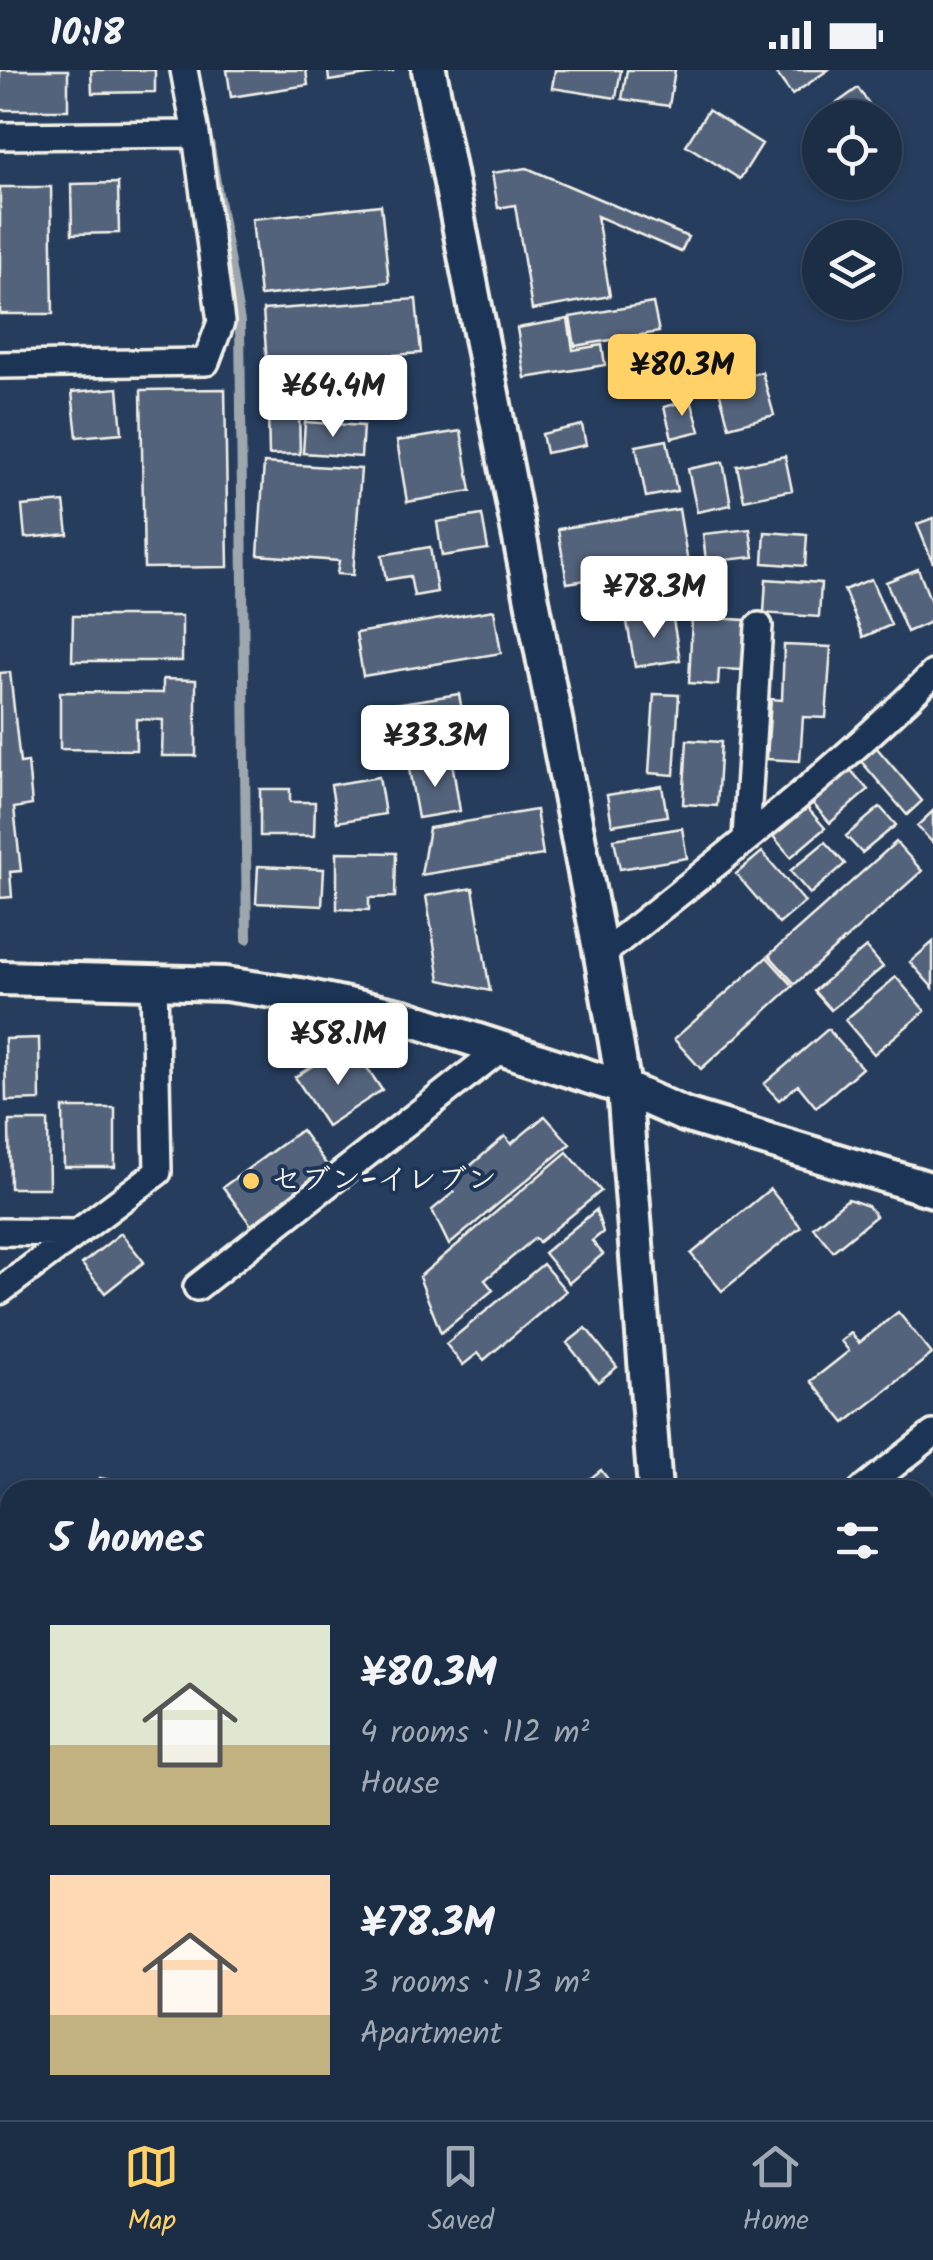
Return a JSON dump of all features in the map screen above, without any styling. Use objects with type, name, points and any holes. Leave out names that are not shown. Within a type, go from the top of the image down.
[{"type":"street","points":[[0,365],[206,362],[222,322],[184,70]]},
{"type":"street","points":[[429,70],[624,1088],[654,1480]]},
{"type":"street","points":[[0,136],[196,134]]},
{"type":"street","points":[[746,838],[759,626]]},
{"type":"street","points":[[601,955],[746,838],[897,710],[933,674]]},
{"type":"street","points":[[0,978],[225,984],[404,1016],[624,1088],[685,1115],[933,1190]]},
{"type":"street","points":[[0,1291],[158,1172],[154,981]]},
{"type":"street","points":[[196,1288],[503,1048]]},
{"type":"street","points":[[0,1232],[76,1232]]},
{"type":"street","points":[[875,1480],[933,1434]]},
{"type":"building","points":[[0,70],[68,70],[68,110],[0,110]]},
{"type":"building","points":[[91,70],[155,70],[155,92],[92,93]]},
{"type":"building","points":[[227,70],[306,70],[308,85],[231,97]]},
{"type":"building","points":[[328,70],[393,70],[393,71],[329,81]]},
{"type":"building","points":[[555,70],[621,70],[616,98],[552,88]]},
{"type":"building","points":[[627,70],[675,70],[669,106],[622,99]]},
{"type":"building","points":[[774,70],[828,70],[792,95]]},
{"type":"building","points":[[858,88],[866,100],[841,100]]},
{"type":"building","points":[[708,110],[762,144],[740,179],[686,145]]},
{"type":"building","points":[[527,168],[688,237],[681,252],[597,216],[610,296],[532,310],[515,205],[498,208],[492,173]]},
{"type":"building","points":[[118,183],[119,233],[72,234],[71,184]]},
{"type":"building","points":[[0,187],[51,187],[53,314],[0,314]]},
{"type":"building","points":[[381,205],[389,282],[260,296],[252,219]]},
{"type":"building","points":[[416,299],[421,353],[298,362],[300,454],[269,455],[263,310]]},
{"type":"building","points":[[653,303],[659,332],[575,346],[570,317]]},
{"type":"building","points":[[568,319],[573,350],[602,345],[605,365],[525,378],[517,328]]},
{"type":"building","points":[[762,372],[774,415],[729,427],[717,383]]},
{"type":"building","points":[[118,388],[122,433],[77,437],[72,392]]},
{"type":"building","points":[[225,389],[228,567],[144,568],[141,390]]},
{"type":"building","points":[[691,400],[700,431],[672,438],[664,407]]},
{"type":"building","points":[[305,422],[363,426],[361,457],[303,453]]},
{"type":"building","points":[[582,425],[586,445],[546,453],[542,434]]},
{"type":"building","points":[[461,431],[471,491],[407,502],[397,441]]},
{"type":"building","points":[[667,440],[677,491],[646,497],[636,446]]},
{"type":"building","points":[[785,456],[792,490],[744,500],[737,466]]},
{"type":"building","points":[[723,462],[731,505],[697,512],[688,469]]},
{"type":"building","points":[[264,463],[361,469],[353,575],[337,574],[339,561],[258,555]]},
{"type":"building","points":[[64,502],[68,534],[25,538],[22,506]]},
{"type":"building","points":[[679,509],[689,569],[567,583],[558,529]]},
{"type":"building","points":[[482,515],[488,549],[442,556],[437,522]]},
{"type":"building","points":[[933,518],[933,563],[917,524]]},
{"type":"building","points":[[750,529],[754,557],[706,562],[703,534]]},
{"type":"building","points":[[765,532],[807,535],[805,566],[763,563]]},
{"type":"building","points":[[430,547],[437,592],[414,596],[410,576],[386,580],[382,555]]},
{"type":"building","points":[[918,569],[933,607],[933,621],[907,632],[886,582]]},
{"type":"building","points":[[766,579],[821,583],[819,617],[764,613]]},
{"type":"building","points":[[871,579],[891,625],[863,637],[844,590]]},
{"type":"building","points":[[494,610],[501,653],[363,676],[356,633]]},
{"type":"building","points":[[672,614],[680,660],[635,667],[627,622]]},
{"type":"building","points":[[73,616],[182,616],[182,661],[72,661]]},
{"type":"building","points":[[692,617],[746,620],[743,670],[719,669],[718,685],[689,683]]},
{"type":"building","points":[[784,645],[831,647],[826,718],[803,717],[800,761],[767,759],[771,699],[782,700]]},
{"type":"building","points":[[10,672],[20,763],[28,762],[32,805],[14,808],[21,871],[10,872],[12,897],[0,898],[0,673]]},
{"type":"building","points":[[163,679],[196,680],[196,756],[162,756],[163,720],[136,719],[136,750],[60,749],[60,692],[163,693]]},
{"type":"building","points":[[459,694],[467,739],[402,749],[395,704]]},
{"type":"building","points":[[654,694],[679,695],[674,775],[649,773]]},
{"type":"building","points":[[687,740],[721,742],[717,806],[683,804]]},
{"type":"building","points":[[876,747],[922,801],[907,815],[860,760]]},
{"type":"building","points":[[452,762],[460,811],[418,818],[409,769]]},
{"type":"building","points":[[848,767],[868,790],[830,823],[810,800]]},
{"type":"building","points":[[379,777],[385,814],[337,822],[331,785]]},
{"type":"building","points":[[662,786],[667,816],[612,825],[607,795]]},
{"type":"building","points":[[260,789],[290,789],[290,802],[315,802],[314,836],[260,836]]},
{"type":"building","points":[[805,805],[825,828],[791,857],[771,834]]},
{"type":"building","points":[[880,807],[896,825],[862,853],[846,836]]},
{"type":"building","points":[[536,810],[543,855],[421,875],[429,828]]},
{"type":"building","points":[[933,811],[933,843],[917,826]]},
{"type":"building","points":[[682,828],[687,858],[620,869],[614,839]]},
{"type":"building","points":[[825,842],[845,864],[810,894],[790,871]]},
{"type":"building","points":[[896,842],[922,871],[795,984],[769,955]]},
{"type":"building","points":[[337,852],[396,853],[395,897],[369,898],[369,910],[337,909]]},
{"type":"building","points":[[762,852],[805,902],[779,924],[736,874]]},
{"type":"building","points":[[258,866],[324,869],[322,906],[256,903]]},
{"type":"building","points":[[473,888],[490,991],[440,980],[426,896]]},
{"type":"building","points":[[933,942],[933,988],[910,962]]},
{"type":"building","points":[[866,947],[883,967],[831,1010],[814,991]]},
{"type":"building","points":[[767,957],[793,986],[701,1069],[674,1039]]},
{"type":"building","points":[[896,977],[925,1011],[874,1054],[845,1020]]},
{"type":"building","points":[[828,1029],[862,1068],[816,1107],[798,1085],[779,1100],[764,1084]]},
{"type":"building","points":[[39,1038],[40,1100],[6,1101],[5,1039]]},
{"type":"building","points":[[359,1056],[382,1090],[327,1126],[295,1077],[325,1058],[335,1072]]},
{"type":"building","points":[[63,1108],[115,1108],[115,1167],[64,1167]]},
{"type":"building","points":[[545,1116],[570,1144],[449,1245],[432,1210],[454,1192],[448,1185],[505,1136],[511,1144]]},
{"type":"building","points":[[9,1121],[48,1121],[49,1188],[10,1188]]},
{"type":"building","points":[[301,1130],[329,1168],[251,1225],[223,1187]]},
{"type":"building","points":[[567,1152],[601,1191],[485,1280],[493,1290],[441,1333],[419,1277]]},
{"type":"building","points":[[770,1189],[801,1227],[722,1291],[691,1254]]},
{"type":"building","points":[[848,1199],[868,1206],[876,1216],[833,1251],[813,1227]]},
{"type":"building","points":[[596,1210],[603,1232],[592,1241],[603,1254],[569,1283],[544,1253]]},
{"type":"building","points":[[121,1233],[144,1262],[105,1293],[82,1264]]},
{"type":"building","points":[[543,1264],[566,1291],[484,1360],[478,1353],[463,1365],[446,1344]]},
{"type":"building","points":[[898,1312],[932,1354],[845,1423],[811,1381],[849,1351],[841,1341],[851,1333],[859,1343]]},
{"type":"building","points":[[586,1328],[617,1367],[598,1382],[567,1343]]},
{"type":"building","points":[[601,1470],[608,1480],[588,1480]]},
{"type":"waterway","points":[[209,142],[240,322],[247,939]]},
{"type":"place","name":"セブン-イレブン","points":[[251,1181]]}]
